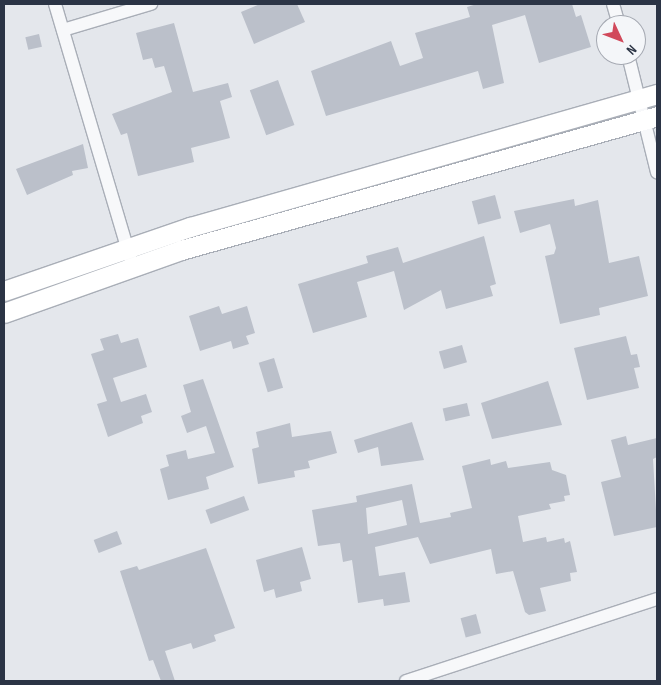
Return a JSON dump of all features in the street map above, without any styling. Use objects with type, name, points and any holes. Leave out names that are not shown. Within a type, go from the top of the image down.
[{"type":"street","points":[[55,4],[133,267]]},
{"type":"street","points":[[63,30],[151,4]]},
{"type":"street","points":[[633,65],[649,96],[657,172]]},
{"type":"street","points":[[4,291],[126,248],[649,96]]},
{"type":"street","points":[[4,313],[133,267],[652,118]]},
{"type":"street","points":[[406,681],[657,599]]},
{"type":"building","points":[[260,4],[297,4],[305,22],[254,44],[241,12]]},
{"type":"building","points":[[477,4],[572,4],[576,17],[581,15],[591,47],[539,63],[525,15],[492,25],[504,83],[483,89],[478,71],[326,116],[311,71],[391,41],[400,66],[423,58],[415,33],[470,17],[467,7]]},
{"type":"building","points":[[174,23],[193,92],[228,83],[232,97],[220,101],[230,138],[191,148],[194,162],[138,176],[127,133],[121,135],[112,114],[172,92],[164,66],[155,68],[152,58],[143,60],[136,33]]},
{"type":"building","points":[[39,34],[42,47],[28,50],[25,37]]},
{"type":"building","points":[[278,80],[294,125],[266,135],[250,90]]},
{"type":"building","points":[[83,144],[88,168],[72,171],[73,175],[27,195],[16,169]]},
{"type":"building","points":[[495,195],[501,218],[478,224],[472,201]]},
{"type":"building","points":[[574,199],[575,206],[598,200],[609,263],[639,256],[648,296],[599,308],[600,315],[560,324],[545,256],[554,254],[556,248],[550,224],[520,233],[514,211]]},
{"type":"building","points":[[484,236],[496,284],[490,286],[493,296],[446,309],[441,290],[404,310],[394,271],[357,282],[367,317],[313,333],[298,284],[368,263],[366,256],[398,247],[403,263]]},
{"type":"building","points":[[219,306],[222,314],[247,306],[255,333],[246,336],[249,344],[233,349],[231,341],[200,351],[189,316]]},
{"type":"building","points":[[118,334],[121,343],[138,338],[147,367],[113,378],[121,402],[146,394],[152,412],[141,416],[143,423],[108,437],[97,404],[107,401],[91,354],[104,350],[100,339]]},
{"type":"building","points":[[626,336],[631,355],[637,354],[640,367],[634,368],[639,388],[587,400],[574,348]]},
{"type":"building","points":[[462,345],[467,362],[444,369],[439,352]]},
{"type":"building","points":[[274,358],[283,388],[268,392],[259,363]]},
{"type":"building","points":[[203,379],[234,467],[206,477],[209,489],[168,500],[160,469],[169,466],[166,455],[186,450],[188,459],[215,453],[206,426],[187,433],[181,416],[191,412],[183,385]]},
{"type":"building","points":[[548,381],[562,425],[492,439],[481,403]]},
{"type":"building","points":[[467,403],[470,416],[446,421],[443,409]]},
{"type":"building","points":[[412,422],[424,460],[381,466],[378,447],[358,453],[354,440]]},
{"type":"building","points":[[290,423],[292,437],[331,431],[337,453],[308,461],[310,468],[294,471],[295,477],[258,484],[252,449],[259,447],[256,432]]},
{"type":"building","points":[[626,436],[628,445],[657,438],[657,457],[653,459],[657,527],[614,536],[601,482],[621,477],[611,440]]},
{"type":"building","points":[[490,459],[491,465],[506,461],[508,468],[550,462],[552,470],[566,475],[570,495],[564,496],[565,501],[549,504],[551,509],[518,516],[523,542],[546,537],[547,542],[564,538],[565,543],[570,541],[577,572],[570,573],[571,581],[540,588],[546,611],[529,615],[525,612],[513,571],[496,574],[491,549],[430,564],[418,537],[375,547],[379,576],[405,572],[410,602],[384,606],[383,599],[358,603],[352,560],[343,562],[340,543],[318,546],[312,510],[357,502],[356,496],[412,484],[420,523],[451,517],[450,513],[472,508],[462,466]],"holes":[[[402,500],[407,525],[368,534],[366,508]]]},
{"type":"building","points":[[244,496],[249,510],[211,524],[205,510]]},
{"type":"building","points":[[117,531],[122,544],[99,553],[94,540]]},
{"type":"building","points":[[302,547],[311,579],[300,582],[302,591],[276,598],[274,589],[264,592],[256,560]]},
{"type":"building","points":[[206,548],[235,628],[214,635],[216,641],[193,649],[191,643],[165,651],[175,681],[161,681],[153,660],[149,661],[120,571],[137,566],[139,570]]},
{"type":"building","points":[[476,614],[481,633],[466,637],[461,618]]}]
